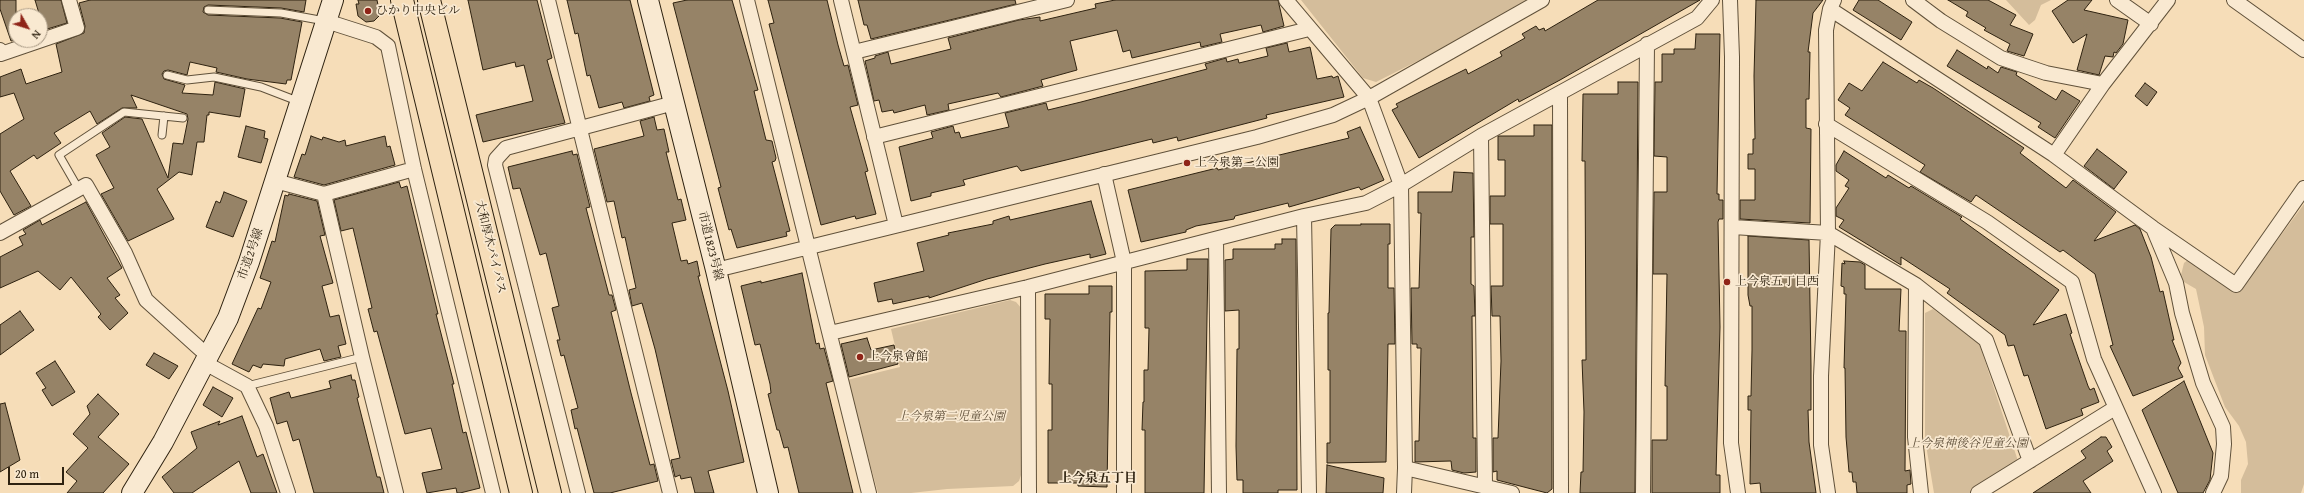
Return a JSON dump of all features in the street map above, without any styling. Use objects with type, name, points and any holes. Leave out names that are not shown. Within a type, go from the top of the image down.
[{"type":"highway","points":[[402,0],[521,493]]},
{"type":"highway","name":"大和厚木バイパス","points":[[429,0],[550,493]]},
{"type":"street","points":[[0,50],[1,54],[77,28],[69,0]]},
{"type":"street","name":"市道2号線","points":[[132,493],[163,442],[228,318],[275,181],[333,0]]},
{"type":"street","points":[[548,0],[670,493]]},
{"type":"street","name":"市道1823号線","points":[[648,0],[716,270],[768,493]]},
{"type":"street","points":[[747,0],[869,493]]},
{"type":"street","points":[[841,0],[896,225]]},
{"type":"street","points":[[854,52],[1067,0]]},
{"type":"street","points":[[1286,0],[1369,98],[1401,185],[1405,468],[1404,493]]},
{"type":"street","points":[[716,270],[1257,137],[1333,115],[1369,98],[1542,0]]},
{"type":"street","points":[[830,333],[1028,287],[1304,216],[1366,203],[1401,185],[1481,136],[1697,18],[1712,0]]},
{"type":"street","points":[[1730,0],[1732,57],[1733,228],[1731,444],[1738,493]]},
{"type":"street","points":[[1913,0],[1941,21],[2001,58],[2046,73],[2103,84]]},
{"type":"street","points":[[2117,0],[2151,24]]},
{"type":"street","points":[[2054,155],[2103,84],[2151,24],[2168,0]]},
{"type":"street","points":[[2234,0],[2304,50]]},
{"type":"street","points":[[1828,493],[1821,445],[1821,376],[1828,233],[1826,30],[1832,4],[2054,155],[2153,228],[2236,285],[2304,188]]},
{"type":"street","points":[[326,21],[376,37],[388,46],[414,169],[493,493]]},
{"type":"street","points":[[874,137],[1309,29]]},
{"type":"street","points":[[1643,493],[1647,44]]},
{"type":"street","points":[[1560,94],[1562,493]]},
{"type":"street","points":[[578,493],[495,165],[496,159],[506,148],[674,104]]},
{"type":"street","points":[[1826,124],[1987,222],[2072,282],[2094,359],[2152,492]]},
{"type":"street","points":[[1481,136],[1485,485]]},
{"type":"street","points":[[275,181],[324,194],[414,169]]},
{"type":"street","points":[[1104,174],[1124,262],[1124,493]]},
{"type":"street","points":[[0,233],[78,188],[86,185],[125,254],[146,300],[207,360],[247,386],[266,426],[288,493]]},
{"type":"street","points":[[324,194],[362,358],[396,493]]},
{"type":"street","points":[[1304,216],[1309,493]]},
{"type":"street","points":[[1733,228],[1828,233],[1916,285],[1986,340],[2030,461]]},
{"type":"street","points":[[2153,228],[2176,283],[2182,313],[2203,383],[2223,427],[2224,444],[2221,476],[2212,493]]},
{"type":"street","points":[[1216,239],[1219,493]]},
{"type":"street","points":[[1916,285],[1915,437],[1921,493]]},
{"type":"street","points":[[1028,287],[1029,493]]},
{"type":"street","points":[[1978,493],[2115,408]]},
{"type":"street","points":[[1405,468],[1485,485],[1512,493]]},
{"type":"lane","points":[[208,10],[281,13],[326,21]]},
{"type":"lane","points":[[167,75],[187,80],[214,77],[261,87],[300,102]]},
{"type":"lane","points":[[78,188],[59,154],[124,112],[183,118]]},
{"type":"lane","points":[[162,135],[164,116]]},
{"type":"lane","points":[[247,386],[362,358]]},
{"type":"green space","points":[[1301,0],[1533,0],[1483,28],[1376,82],[1363,78]]},
{"type":"green space","points":[[2006,0],[2051,0],[2041,5],[2035,20],[2029,25]]},
{"type":"green space","points":[[2304,204],[2304,484],[2301,493],[2241,493],[2241,480],[2248,464],[2246,442],[2239,426],[2225,407],[2205,355],[2204,327],[2196,289],[2184,282],[2181,275],[2184,263],[2189,259],[2240,291]]},
{"type":"green space","name":"上今泉第二児童公園","points":[[1010,300],[1016,302],[1022,309],[1021,475],[1019,481],[1013,486],[947,489],[911,493],[878,493],[847,380],[900,367],[891,329]]},
{"type":"green space","name":"上今泉神後谷児童公園","points":[[1933,309],[1979,343],[2018,462],[1972,493],[1934,493],[1925,439],[1925,313]]},
{"type":"building","points":[[0,0],[16,0],[16,8],[8,8],[8,32],[0,9]]},
{"type":"building","points":[[35,0],[61,0],[67,23],[48,29],[48,8],[37,8]]},
{"type":"building","points":[[90,0],[306,0],[304,12],[281,8],[208,5],[204,7],[203,12],[208,15],[280,18],[302,22],[291,80],[287,80],[286,84],[247,79],[216,72],[217,68],[190,62],[187,75],[168,70],[164,71],[162,74],[164,79],[185,85],[182,93],[213,95],[215,82],[245,89],[240,117],[209,112],[209,115],[207,115],[204,142],[197,142],[192,175],[179,172],[157,189],[174,219],[128,241],[101,194],[114,188],[96,155],[110,147],[102,133],[125,117],[142,119],[168,178],[173,143],[183,144],[188,119],[187,114],[131,95],[137,108],[122,108],[97,124],[90,111],[54,133],[61,143],[37,159],[34,155],[10,171],[31,206],[14,215],[0,191],[0,134],[24,119],[14,93],[0,97],[0,77],[21,69],[26,84],[62,72],[56,44],[84,33],[85,26],[79,3]]},
{"type":"building","name":"ひかり中央ビル","points":[[358,0],[377,0],[380,15],[374,21],[366,22],[358,16],[356,4],[359,4]]},
{"type":"building","points":[[468,0],[537,0],[552,58],[547,60],[565,123],[483,142],[476,115],[533,101],[524,65],[516,67],[515,62],[483,70]]},
{"type":"building","points":[[567,0],[630,0],[654,95],[649,97],[650,101],[624,108],[622,102],[599,108],[590,75],[587,76],[578,33],[575,34]]},
{"type":"building","points":[[687,0],[732,0],[758,90],[754,91],[766,140],[772,141],[776,158],[775,161],[772,162],[790,231],[786,232],[787,236],[737,248],[731,229],[729,230],[718,188],[721,187],[673,3]]},
{"type":"building","points":[[768,0],[827,0],[844,66],[848,65],[858,105],[850,107],[868,171],[865,172],[876,214],[856,219],[855,216],[821,225],[769,24],[774,23]]},
{"type":"building","points":[[858,0],[1015,0],[1016,4],[871,39],[867,25],[864,25]]},
{"type":"building","points":[[1115,0],[1278,0],[1284,26],[1263,32],[1261,25],[1220,34],[1222,42],[1201,47],[1200,42],[1132,58],[1130,50],[1123,52],[1117,30],[1070,41],[1077,70],[1041,80],[1043,86],[1001,97],[998,93],[948,104],[949,110],[927,115],[925,105],[894,113],[893,110],[882,112],[879,100],[874,101],[865,61],[875,58],[875,56],[888,52],[891,64],[951,49],[948,38],[1019,20],[1040,17],[1040,21],[1096,8],[1095,4]]},
{"type":"building","points":[[1598,0],[1700,0],[1560,80],[1519,102],[1518,99],[1419,158],[1392,110],[1398,107],[1396,104],[1466,69],[1468,74],[1502,56],[1500,52],[1525,38],[1522,34],[1536,26],[1539,30],[1544,28],[1545,31]]},
{"type":"building","points":[[1756,0],[1823,0],[1813,13],[1808,52],[1810,52],[1809,99],[1806,99],[1806,128],[1811,129],[1810,223],[1740,219],[1740,200],[1755,200],[1755,169],[1748,169],[1748,154],[1753,154],[1753,139],[1755,139],[1754,76]]},
{"type":"building","points":[[1859,0],[1878,0],[1912,22],[1901,40],[1853,10]]},
{"type":"building","points":[[1948,0],[1988,0],[2016,15],[2010,25],[2033,34],[2024,56],[2007,51],[2010,44],[1984,30],[1986,28],[1966,16],[1968,12]]},
{"type":"building","points":[[2068,0],[2092,0],[2084,10],[2128,20],[2123,44],[2116,53],[2114,52],[2113,57],[2105,56],[2099,75],[2077,70],[2087,34],[2073,43],[2052,11]]},
{"type":"building","points":[[1696,34],[1720,34],[1717,194],[1719,194],[1719,200],[1723,200],[1723,219],[1719,219],[1718,222],[1720,327],[1716,475],[1720,475],[1720,493],[1652,493],[1652,440],[1667,440],[1667,386],[1665,386],[1667,274],[1653,274],[1654,192],[1667,192],[1667,157],[1654,156],[1655,82],[1662,82],[1662,54],[1674,54],[1674,49],[1695,49]]},
{"type":"building","points":[[1287,43],[1289,52],[1310,47],[1317,79],[1332,76],[1333,78],[1338,76],[1344,97],[1266,115],[1267,118],[1178,141],[1177,137],[1153,143],[1152,139],[1021,171],[1017,166],[963,180],[965,185],[931,193],[931,196],[911,201],[899,147],[933,138],[931,132],[953,126],[955,133],[959,132],[961,138],[1009,127],[1005,113],[1046,103],[1048,110],[1081,102],[1207,69],[1205,64],[1226,58],[1227,62],[1238,59],[1239,63],[1268,56],[1266,48]]},
{"type":"building","points":[[1957,50],[1987,69],[1988,66],[1998,73],[2001,67],[2017,72],[2016,75],[2056,100],[2062,90],[2080,101],[2055,138],[2038,127],[2041,123],[1947,66]]},
{"type":"building","points":[[1883,62],[1917,83],[1919,80],[1933,88],[2024,148],[2020,153],[2066,188],[2073,180],[2116,212],[2094,241],[2135,225],[2140,229],[2151,257],[2160,292],[2163,291],[2174,340],[2172,340],[2181,363],[2178,368],[2183,377],[2133,396],[2110,346],[2113,345],[2095,274],[2063,250],[2060,252],[1976,195],[1971,202],[1920,172],[1925,165],[1845,115],[1850,108],[1838,100],[1849,83],[1862,91]]},
{"type":"building","points":[[1618,82],[1638,82],[1635,493],[1580,493],[1581,472],[1583,472],[1584,412],[1582,360],[1586,360],[1585,161],[1582,161],[1583,94],[1618,94]]},
{"type":"building","points":[[2145,83],[2157,92],[2147,106],[2135,96]]},
{"type":"building","points":[[654,117],[657,130],[664,129],[669,152],[666,152],[678,200],[681,199],[686,220],[672,223],[681,261],[687,260],[688,264],[697,261],[700,276],[698,276],[728,391],[744,462],[708,471],[714,493],[695,493],[691,477],[681,479],[680,475],[675,477],[671,460],[680,458],[655,349],[642,303],[632,306],[629,290],[636,288],[625,237],[622,238],[614,201],[607,202],[594,149],[644,136],[640,121]]},
{"type":"building","points":[[1534,125],[1552,125],[1552,489],[1547,493],[1497,480],[1497,471],[1493,472],[1493,438],[1498,438],[1501,361],[1500,316],[1492,316],[1491,286],[1503,286],[1503,224],[1490,224],[1490,196],[1505,196],[1505,160],[1498,160],[1498,136],[1534,136]]},
{"type":"building","points":[[246,126],[265,131],[264,138],[268,139],[261,163],[238,157]]},
{"type":"building","points":[[1360,127],[1384,180],[1361,190],[1359,187],[1289,207],[1288,203],[1235,216],[1234,219],[1196,226],[1186,230],[1186,232],[1141,242],[1128,190],[1349,138],[1347,132]]},
{"type":"building","points":[[311,136],[322,140],[323,137],[339,142],[345,140],[346,146],[385,136],[387,147],[390,146],[395,165],[324,185],[294,177],[302,154],[305,155]]},
{"type":"building","points":[[2097,149],[2127,172],[2114,189],[2084,166]]},
{"type":"building","points":[[572,151],[573,155],[577,154],[590,207],[586,208],[609,295],[612,295],[616,310],[611,312],[631,393],[650,465],[654,464],[658,481],[610,493],[594,493],[577,428],[575,429],[571,410],[578,408],[564,355],[561,356],[557,340],[560,340],[552,308],[559,306],[546,253],[540,255],[520,188],[513,189],[508,167]]},
{"type":"building","points":[[1844,151],[1886,178],[1888,175],[1909,188],[1911,186],[1962,217],[1960,219],[2059,290],[2033,325],[2066,314],[2072,333],[2070,334],[2088,386],[2090,390],[2094,388],[2099,402],[2081,409],[2083,415],[2046,429],[2028,375],[2024,376],[2014,345],[2008,346],[2005,335],[1947,293],[1950,289],[1901,257],[1901,265],[1839,227],[1844,220],[1836,216],[1836,208],[1849,188],[1845,186],[1849,180],[1836,171],[1836,165]]},
{"type":"building","points":[[1454,172],[1473,173],[1474,237],[1471,237],[1471,284],[1474,286],[1475,316],[1472,316],[1473,438],[1476,438],[1476,472],[1464,473],[1452,470],[1451,461],[1415,462],[1415,441],[1419,441],[1421,348],[1417,348],[1417,344],[1412,344],[1411,288],[1419,288],[1421,213],[1418,213],[1418,192],[1452,192]]},
{"type":"building","points":[[399,182],[401,188],[407,186],[438,314],[436,314],[454,384],[452,384],[463,433],[466,432],[480,488],[460,493],[457,493],[456,488],[427,493],[422,473],[442,469],[431,428],[405,434],[377,331],[374,332],[368,309],[372,308],[353,228],[341,231],[334,200]]},
{"type":"building","points":[[224,192],[247,201],[233,237],[206,227],[216,201],[220,203]]},
{"type":"building","points":[[289,194],[317,201],[325,235],[320,236],[333,283],[322,286],[330,317],[339,315],[346,344],[338,346],[341,357],[324,361],[320,349],[285,359],[284,366],[263,364],[261,368],[253,365],[249,372],[232,364],[258,308],[261,309],[271,282],[260,278],[272,241],[275,242],[285,195],[288,196]]},
{"type":"building","points":[[1091,201],[1106,254],[1090,258],[1090,254],[1045,264],[987,279],[929,298],[929,296],[893,304],[892,299],[878,302],[874,283],[924,271],[917,243],[949,235],[948,233],[993,224],[993,221],[1009,216],[1010,220]]},
{"type":"building","points":[[86,202],[122,268],[107,278],[120,295],[115,298],[128,313],[110,330],[98,317],[101,314],[71,277],[60,290],[38,271],[0,288],[0,257],[23,245],[19,237],[26,234],[23,230],[40,220],[42,225]]},
{"type":"building","points":[[1390,224],[1390,244],[1388,244],[1388,288],[1394,288],[1395,344],[1388,344],[1386,462],[1327,463],[1327,443],[1330,443],[1328,313],[1331,229],[1335,225]]},
{"type":"building","points":[[1748,236],[1809,240],[1811,410],[1808,410],[1809,442],[1816,493],[1761,493],[1760,483],[1750,484],[1751,410],[1748,410],[1748,396],[1751,396],[1752,306],[1750,306],[1748,295]]},
{"type":"building","points":[[1282,239],[1296,239],[1297,490],[1278,490],[1278,493],[1243,493],[1243,480],[1237,480],[1236,446],[1239,310],[1225,311],[1225,260],[1233,259],[1233,249],[1275,249],[1275,244],[1282,244]]},
{"type":"building","points":[[1187,259],[1208,259],[1204,493],[1145,493],[1145,430],[1142,430],[1144,370],[1148,370],[1149,328],[1145,328],[1145,271],[1187,270]]},
{"type":"building","points":[[1844,261],[1860,262],[1865,265],[1865,289],[1901,289],[1899,331],[1906,331],[1905,471],[1910,470],[1911,484],[1907,485],[1907,493],[1857,493],[1856,482],[1853,482],[1852,472],[1849,472],[1846,437],[1844,368],[1846,294],[1844,294],[1844,287],[1841,286],[1842,263],[1845,264]]},
{"type":"building","points":[[802,273],[816,344],[819,343],[820,349],[824,348],[833,381],[826,383],[853,493],[799,493],[788,447],[784,448],[779,430],[777,430],[768,394],[771,393],[770,384],[760,344],[755,345],[741,286],[761,281],[761,283]]},
{"type":"building","points":[[1089,286],[1112,286],[1112,312],[1110,312],[1107,487],[1078,486],[1078,483],[1048,483],[1048,430],[1052,430],[1052,384],[1049,384],[1050,319],[1045,319],[1045,294],[1089,294]]},
{"type":"building","points":[[20,311],[34,330],[0,355],[0,325]]},
{"type":"building","name":"上今泉會館","points":[[867,338],[871,350],[894,345],[898,364],[849,377],[841,344]]},
{"type":"building","points":[[154,353],[178,366],[169,379],[146,365]]},
{"type":"building","points":[[55,361],[75,392],[52,406],[42,390],[46,388],[36,373]]},
{"type":"building","points":[[351,375],[352,380],[355,380],[359,397],[357,398],[377,477],[380,477],[384,493],[314,493],[299,439],[293,441],[287,421],[277,424],[270,398],[289,392],[291,398],[331,388],[329,381]]},
{"type":"building","points":[[2184,381],[2213,453],[2210,480],[2203,493],[2178,493],[2142,410]]},
{"type":"building","points":[[213,387],[233,398],[222,417],[203,405]]},
{"type":"building","points":[[98,394],[119,414],[98,437],[129,464],[103,493],[67,493],[77,481],[66,472],[88,448],[73,434],[90,414],[87,406]]},
{"type":"building","points":[[5,403],[20,460],[0,472],[0,404]]},
{"type":"building","points":[[242,416],[257,457],[263,454],[277,493],[251,493],[239,461],[192,493],[174,493],[162,477],[197,448],[191,432],[220,421],[218,425]]},
{"type":"building","points":[[2101,437],[2106,437],[2112,447],[2107,451],[2113,461],[2083,481],[2091,493],[2033,493],[2086,458],[2081,451]]},
{"type":"building","points":[[1327,465],[1384,478],[1383,493],[1326,493]]},
{"type":"place","name":"ひかり中央ビル","points":[[368,11]]},
{"type":"place","name":"上今泉第二公園","points":[[1187,163]]},
{"type":"place","name":"上今泉五丁目西","points":[[1727,282]]},
{"type":"place","name":"上今泉會館","points":[[860,357]]},
{"type":"district","name":"上今泉五丁目","points":[[1098,479]]}]
